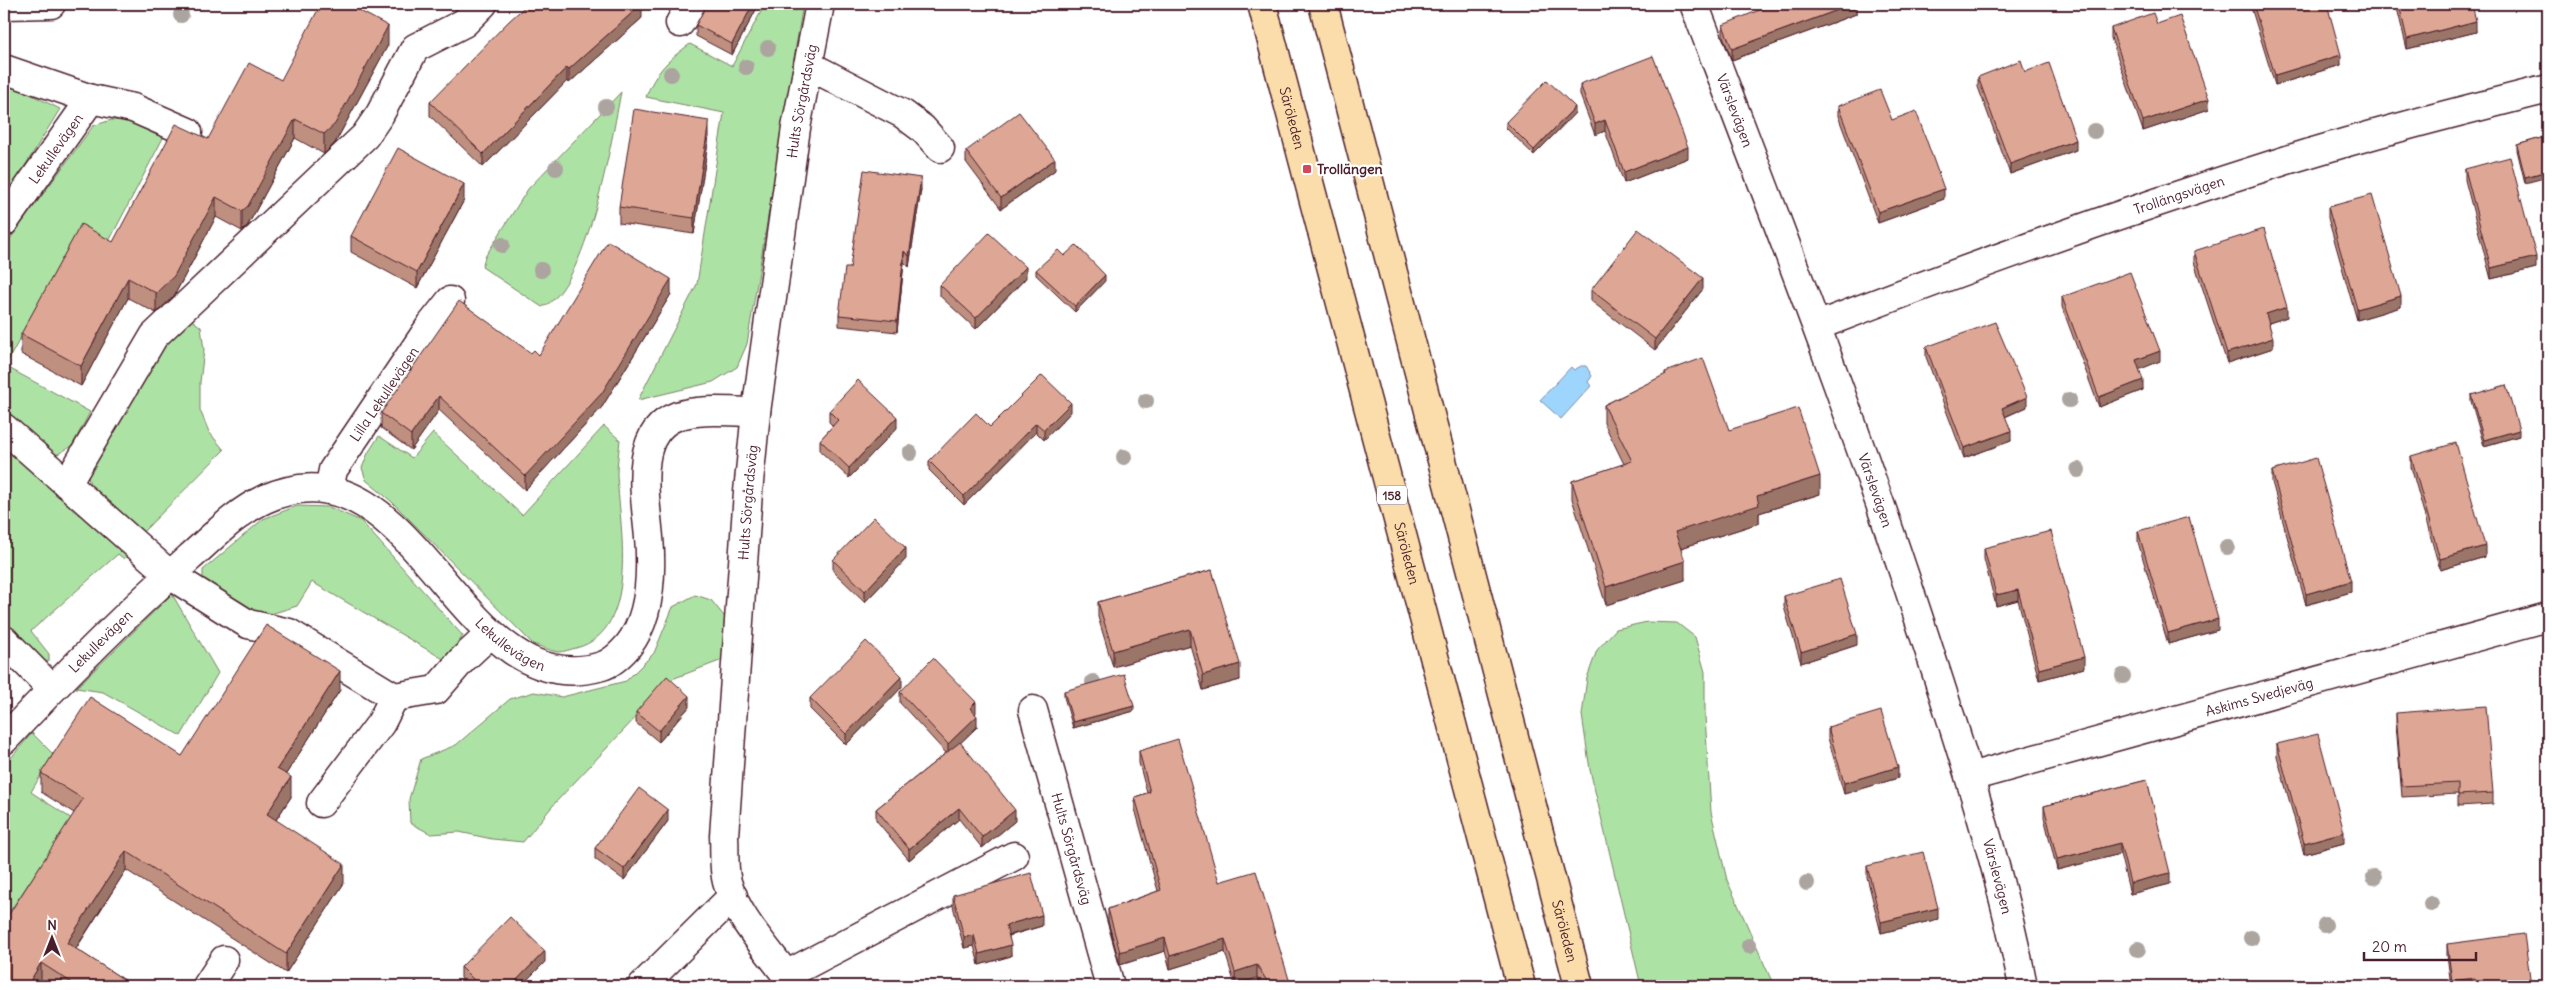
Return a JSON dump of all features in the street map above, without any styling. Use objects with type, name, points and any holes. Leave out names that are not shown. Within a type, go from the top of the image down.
[{"type":"main road","name":"Säröleden","points":[[1262,4],[1521,986]]},
{"type":"main road","name":"Säröleden","points":[[1324,4],[1579,986]]},
{"type":"street","points":[[4,5],[52,4]]},
{"type":"street","points":[[67,484],[154,336],[365,136],[380,114],[415,48],[464,23],[483,4]]},
{"type":"street","name":"Hults Sörgårdsväg","points":[[790,980],[744,918],[733,896],[727,882],[724,836],[748,492],[756,412],[795,137],[820,4]]},
{"type":"street","name":"Värslevägen","points":[[1694,4],[1817,326],[1890,529],[1970,777],[2011,927],[2023,986]]},
{"type":"street","points":[[808,65],[903,114],[923,130],[940,148]]},
{"type":"street","points":[[4,69],[91,99],[133,108],[188,132]]},
{"type":"street","name":"Trollängsvägen","points":[[1817,326],[1979,263],[2146,206],[2289,160],[2548,89]]},
{"type":"street","name":"Lekullevägen","points":[[4,222],[91,99]]},
{"type":"street","name":"Lilla Lekullevägen","points":[[329,490],[333,470],[431,325],[450,301]]},
{"type":"street","name":"Lekullevägen","points":[[4,740],[52,688],[170,575],[252,506],[287,492],[307,488],[329,490],[363,503],[395,527],[490,634],[536,664],[561,670],[587,670],[606,665],[622,653],[636,636],[644,616],[650,584],[645,462],[648,444],[656,430],[675,417],[696,412],[756,412]]},
{"type":"street","points":[[4,428],[170,575],[248,624],[289,633],[394,697],[436,690],[462,660],[490,634]]},
{"type":"street","name":"Askims Svedjeväg","points":[[1970,777],[2548,617]]},
{"type":"street","points":[[4,640],[52,688]]},
{"type":"street","points":[[322,803],[381,723],[394,697]]},
{"type":"street","name":"Hults Sörgårdsväg","points":[[1033,710],[1110,986]]},
{"type":"street","points":[[790,980],[1014,856]]},
{"type":"street","points":[[642,986],[733,896]]},
{"type":"street","points":[[207,986],[224,960]]},
{"type":"green space","points":[[765,4],[803,4],[747,344],[737,367],[713,382],[638,400],[697,284],[724,113],[646,97],[658,73],[690,44],[732,66]]},
{"type":"green space","points":[[4,81],[60,109],[4,200]]},
{"type":"green space","points":[[621,92],[604,176],[584,244],[572,273],[558,295],[542,307],[482,267],[485,257],[528,189]]},
{"type":"green space","points":[[111,120],[128,121],[163,138],[106,247],[78,233],[5,366],[90,412],[72,446],[56,455],[43,451],[4,414],[4,247],[93,126]]},
{"type":"green space","points":[[192,320],[201,327],[204,350],[200,382],[200,410],[209,432],[224,450],[140,535],[92,491],[88,477],[93,459],[135,381],[163,342],[177,328]]},
{"type":"green space","points":[[604,426],[620,440],[617,474],[621,519],[622,573],[619,598],[611,620],[597,638],[563,652],[533,644],[392,502],[366,480],[362,468],[368,453],[379,436],[412,458],[433,433],[522,515]]},
{"type":"green space","points":[[4,445],[128,555],[124,559],[118,554],[31,631],[49,654],[49,661],[40,663],[20,648],[4,619]]},
{"type":"green space","points":[[297,506],[329,507],[361,521],[463,636],[445,660],[312,582],[297,606],[264,616],[203,584],[203,570],[263,519]]},
{"type":"green space","points":[[172,594],[218,673],[181,736],[103,692],[76,688]]},
{"type":"green space","points":[[695,595],[711,600],[728,621],[725,659],[672,679],[555,803],[523,842],[492,839],[459,832],[431,834],[410,823],[409,799],[421,759],[456,745],[510,699],[534,692],[562,697],[626,681],[654,653],[673,607]]},
{"type":"green space","points":[[1647,622],[1677,623],[1695,637],[1705,672],[1705,716],[1711,812],[1727,880],[1774,986],[1641,986],[1590,770],[1582,715],[1587,678],[1597,650],[1616,629]]},
{"type":"green space","points":[[32,733],[53,754],[31,792],[72,819],[4,920],[4,766]]},
{"type":"water","points":[[1581,366],[1586,366],[1592,376],[1588,382],[1591,386],[1561,419],[1540,400],[1571,367],[1574,370]]},
{"type":"building","points":[[321,4],[347,4],[388,26],[335,124],[324,134],[295,119],[248,206],[242,211],[216,197],[174,276],[156,293],[128,278],[81,366],[21,334],[81,224],[113,242],[176,124],[208,139],[249,63],[281,80]]},
{"type":"building","points":[[528,4],[642,4],[569,69],[567,67],[483,154],[430,102]]},
{"type":"building","points":[[707,4],[753,4],[732,44],[696,25]]},
{"type":"building","points":[[1774,4],[1854,4],[1732,49],[1723,25]]},
{"type":"building","points":[[2253,4],[2327,4],[2341,55],[2275,75]]},
{"type":"building","points":[[2399,4],[2472,4],[2476,21],[2407,39]]},
{"type":"building","points":[[2153,13],[2157,24],[2180,16],[2209,99],[2143,121],[2111,28]]},
{"type":"building","points":[[1653,56],[1688,147],[1624,172],[1605,120],[1595,124],[1580,84]]},
{"type":"building","points":[[2021,60],[2025,72],[2049,63],[2076,140],[2010,164],[1978,77]]},
{"type":"building","points":[[1547,80],[1575,107],[1534,150],[1506,122]]},
{"type":"building","points":[[1880,90],[1892,120],[1916,111],[1944,189],[1878,212],[1838,106]]},
{"type":"building","points":[[634,109],[709,121],[694,218],[619,207]]},
{"type":"building","points":[[1019,112],[1055,159],[1001,198],[966,151]]},
{"type":"building","points":[[2548,136],[2548,171],[2525,177],[2517,145]]},
{"type":"building","points":[[398,148],[464,184],[417,272],[351,236]]},
{"type":"building","points":[[2510,157],[2536,257],[2491,268],[2465,169]]},
{"type":"building","points":[[864,170],[921,178],[909,256],[904,251],[897,321],[839,315],[845,268],[850,268]]},
{"type":"building","points":[[2372,195],[2401,296],[2357,309],[2328,207]]},
{"type":"building","points":[[1638,229],[1703,278],[1655,339],[1591,290]]},
{"type":"building","points":[[2264,229],[2287,307],[2266,314],[2273,338],[2227,353],[2194,251]]},
{"type":"building","points":[[989,233],[1026,267],[976,318],[940,285]]},
{"type":"building","points":[[608,241],[671,279],[602,393],[525,476],[439,396],[411,435],[381,413],[459,301],[531,353],[534,350],[539,355]]},
{"type":"building","points":[[1076,245],[1105,275],[1075,306],[1036,270],[1058,250],[1064,256]]},
{"type":"building","points":[[2130,272],[2160,351],[2136,360],[2143,380],[2099,397],[2062,297]]},
{"type":"building","points":[[1995,322],[2027,397],[2002,408],[2011,431],[1964,448],[1926,347]]},
{"type":"building","points":[[1703,358],[1729,430],[1798,408],[1820,476],[1757,496],[1759,505],[1675,532],[1685,561],[1606,587],[1572,481],[1632,461],[1604,405],[1666,374],[1665,372]]},
{"type":"building","points":[[1042,375],[1071,403],[1044,430],[1036,423],[964,496],[929,461],[976,413],[990,427]]},
{"type":"building","points":[[858,380],[897,417],[849,468],[820,440],[838,420],[829,411]]},
{"type":"building","points":[[2506,385],[2519,430],[2484,440],[2471,395]]},
{"type":"building","points":[[2456,443],[2485,546],[2440,559],[2411,456]]},
{"type":"building","points":[[2316,458],[2351,581],[2306,594],[2272,471]]},
{"type":"building","points":[[874,517],[906,548],[865,591],[833,560]]},
{"type":"building","points":[[2189,517],[2218,619],[2168,633],[2138,531]]},
{"type":"building","points":[[2051,531],[2084,657],[2039,669],[2018,590],[1996,595],[1984,548]]},
{"type":"building","points":[[1212,570],[1240,664],[1203,675],[1190,629],[1113,651],[1098,602]]},
{"type":"building","points":[[1840,579],[1857,634],[1801,652],[1784,596]]},
{"type":"building","points":[[266,625],[340,671],[277,769],[291,777],[267,814],[344,864],[286,954],[126,851],[67,943],[134,986],[77,986],[41,963],[27,986],[4,986],[4,922],[83,799],[41,773],[90,697],[182,756]]},
{"type":"building","points":[[866,641],[902,676],[846,734],[810,698]]},
{"type":"building","points":[[933,658],[976,702],[970,708],[977,716],[948,744],[900,692]]},
{"type":"building","points":[[1124,674],[1134,706],[1073,722],[1064,691]]},
{"type":"building","points":[[667,676],[689,696],[659,731],[636,712]]},
{"type":"building","points":[[2486,706],[2493,793],[2458,795],[2458,783],[2402,786],[2396,713]]},
{"type":"building","points":[[1881,711],[1898,767],[1844,783],[1828,727]]},
{"type":"building","points":[[2318,734],[2344,832],[2304,843],[2277,744]]},
{"type":"building","points":[[1178,739],[1219,882],[1256,871],[1291,986],[1270,986],[1257,965],[1235,972],[1225,939],[1170,956],[1165,938],[1120,952],[1108,909],[1161,890],[1135,797],[1150,792],[1139,751]]},
{"type":"building","points":[[960,742],[1015,810],[982,837],[959,808],[909,849],[876,809]]},
{"type":"building","points":[[2147,780],[2170,873],[2130,883],[2120,843],[2057,859],[2044,806]]},
{"type":"building","points":[[639,788],[668,810],[624,869],[595,848]]},
{"type":"building","points":[[1923,852],[1938,908],[1881,922],[1867,866]]},
{"type":"building","points":[[1031,873],[1042,915],[1006,925],[1011,945],[979,954],[974,935],[964,937],[953,895]]},
{"type":"building","points":[[510,917],[545,951],[511,986],[480,986],[461,967]]},
{"type":"building","points":[[2524,934],[2531,986],[2476,986],[2475,978],[2452,981],[2447,944]]},
{"type":"building","points":[[416,981],[421,986],[410,986]]},
{"type":"place","name":"Trollängen","points":[[1307,169]]}]
